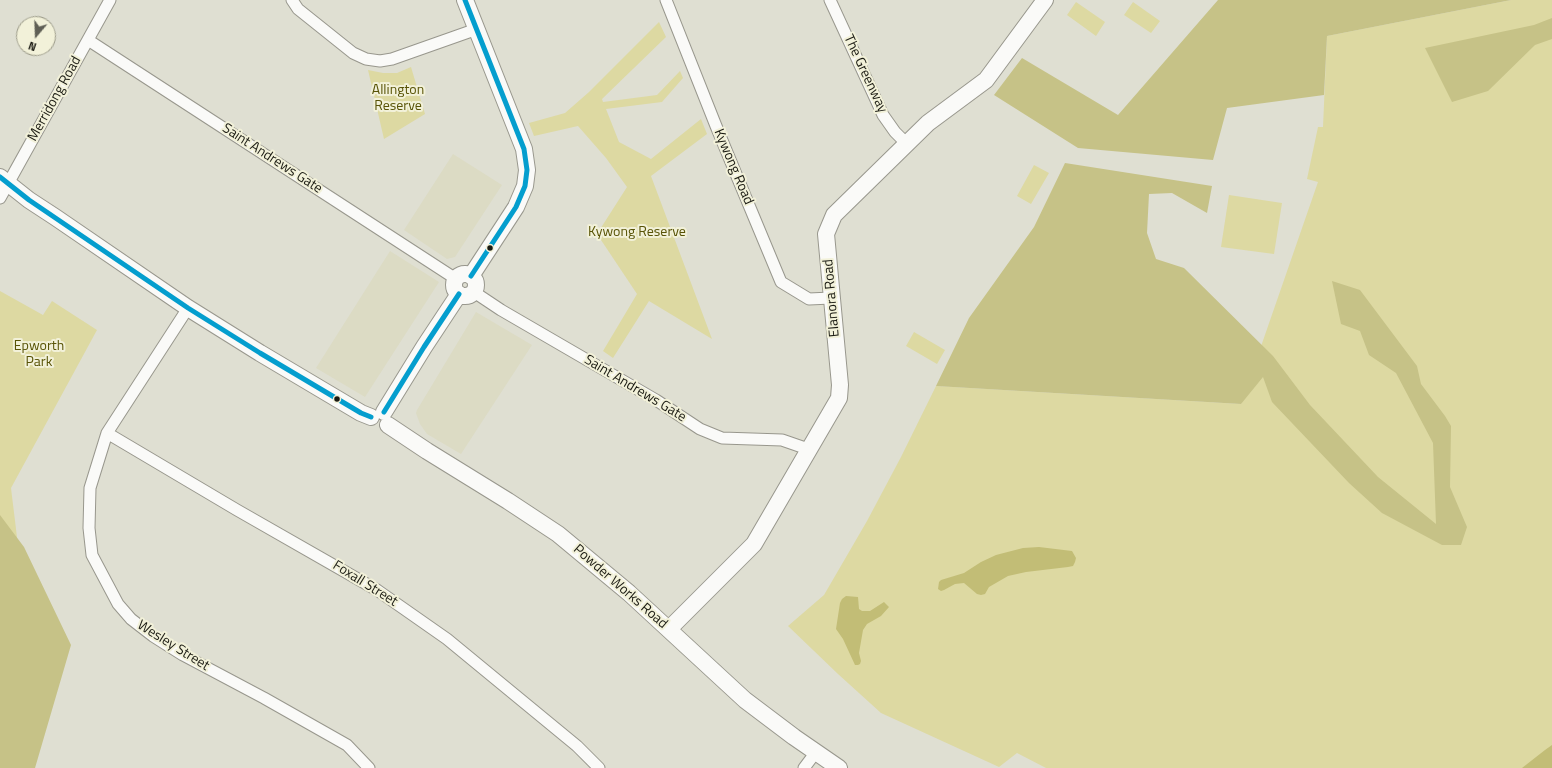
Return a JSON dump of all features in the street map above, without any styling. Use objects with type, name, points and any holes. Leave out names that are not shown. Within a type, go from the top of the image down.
[{"type":"street","name":"Merridong Road","points":[[0,198],[4,181],[88,40],[110,0]]},
{"type":"street","points":[[292,0],[298,9],[353,53],[366,59],[380,61],[392,59],[477,29]]},
{"type":"street","points":[[381,418],[424,347],[519,200],[525,186],[527,170],[524,149],[465,0]]},
{"type":"street","name":"Kywong Road","points":[[666,0],[718,133],[781,282],[809,299],[831,298]]},
{"type":"street","name":"The Greenway","points":[[830,0],[883,115],[895,132],[906,143]]},
{"type":"street","name":"Elanora Road","points":[[669,628],[754,544],[838,398],[840,385],[826,234],[834,215],[928,123],[986,80],[1045,0]]},
{"type":"street","name":"Saint Andrews Gate","points":[[88,40],[346,207],[501,310],[656,400],[700,429],[722,438],[782,440],[808,449]]},
{"type":"street","name":"Powder Works Road","points":[[4,181],[29,200],[188,308],[260,354],[361,413],[381,418],[427,451],[558,534],[669,628],[745,700],[794,737],[839,768]]},
{"type":"street","name":"Wesley Street","points":[[188,308],[107,433],[90,488],[88,528],[92,555],[118,604],[131,619],[153,636],[183,656],[264,698],[347,745],[368,768]]},
{"type":"street","name":"Foxall Street","points":[[107,433],[237,510],[377,590],[447,639],[577,746],[599,768]]},
{"type":"street","points":[[804,768],[816,752]]},
{"type":"shaded area","points":[[1218,0],[1511,0],[1327,36],[1324,95],[1227,108],[1213,160],[1078,148],[994,95],[1022,58],[1118,115]]},
{"type":"shaded area","points":[[1552,18],[1552,39],[1535,45],[1488,91],[1452,102],[1425,48],[1534,25]]},
{"type":"shaded area","points":[[453,154],[502,185],[455,257],[447,259],[404,230]]},
{"type":"shaded area","points":[[1065,163],[1212,186],[1207,213],[1172,193],[1149,194],[1147,233],[1156,259],[1184,268],[1273,356],[1310,405],[1378,477],[1436,524],[1433,443],[1396,373],[1369,355],[1360,331],[1341,324],[1332,281],[1360,290],[1417,366],[1421,384],[1451,426],[1450,487],[1467,527],[1461,545],[1442,545],[1382,513],[1349,483],[1272,402],[1263,377],[1241,404],[936,386],[969,318],[1034,227]]},
{"type":"shaded area","points":[[390,251],[439,282],[365,397],[316,368]]},
{"type":"shaded area","points":[[476,312],[532,345],[461,454],[427,434],[420,424],[416,413]]},
{"type":"shaded area","points":[[0,515],[24,547],[71,645],[35,768],[0,768]]},
{"type":"shaded area","points":[[1039,547],[1072,551],[1076,558],[1075,562],[1073,566],[1026,572],[1008,576],[989,587],[985,594],[981,595],[977,594],[964,583],[955,584],[941,591],[938,589],[939,582],[941,580],[964,573],[981,562],[996,555],[1023,548]]},
{"type":"shaded area","points":[[846,596],[858,597],[859,609],[862,611],[870,611],[884,602],[889,607],[881,616],[867,624],[863,630],[859,653],[861,661],[858,665],[855,665],[843,639],[836,629],[840,603]]},
{"type":"shaded area","points":[[1552,745],[1552,768],[1522,768],[1545,750]]},
{"type":"green space","points":[[1511,0],[1552,0],[1552,768],[1046,768],[1017,753],[999,767],[881,713],[788,626],[824,595],[867,521],[936,386],[1241,404],[1318,182],[1307,179],[1318,127],[1323,127],[1327,36]]},
{"type":"green space","points":[[1076,2],[1105,22],[1096,36],[1067,15]]},
{"type":"green space","points":[[1133,2],[1160,21],[1151,33],[1124,15]]},
{"type":"green space","name":"Kywong Reserve","points":[[659,22],[666,37],[602,99],[603,102],[657,95],[680,71],[683,78],[662,102],[606,109],[619,142],[651,159],[701,119],[707,134],[651,176],[712,339],[649,301],[613,358],[603,351],[637,294],[597,234],[627,187],[606,158],[578,126],[534,136],[529,123],[565,113],[589,92]]},
{"type":"green space","name":"Allington Reserve","points":[[411,67],[425,114],[384,139],[368,70],[383,73],[397,73]]},
{"type":"green space","points":[[1034,165],[1049,173],[1031,204],[1017,196]]},
{"type":"green space","points":[[1229,195],[1282,203],[1274,254],[1221,247]]},
{"type":"green space","name":"Epworth Park","points":[[0,291],[43,315],[52,301],[97,330],[11,488],[21,570],[0,581]]},
{"type":"green space","points":[[914,332],[945,350],[937,364],[906,346]]},
{"type":"transit line","points":[[465,0],[524,149],[527,170],[525,186],[516,207],[471,276]]},
{"type":"transit line","points":[[0,177],[29,200],[188,308],[260,353],[361,413],[371,417]]},
{"type":"transit line","points":[[384,412],[459,294]]}]
